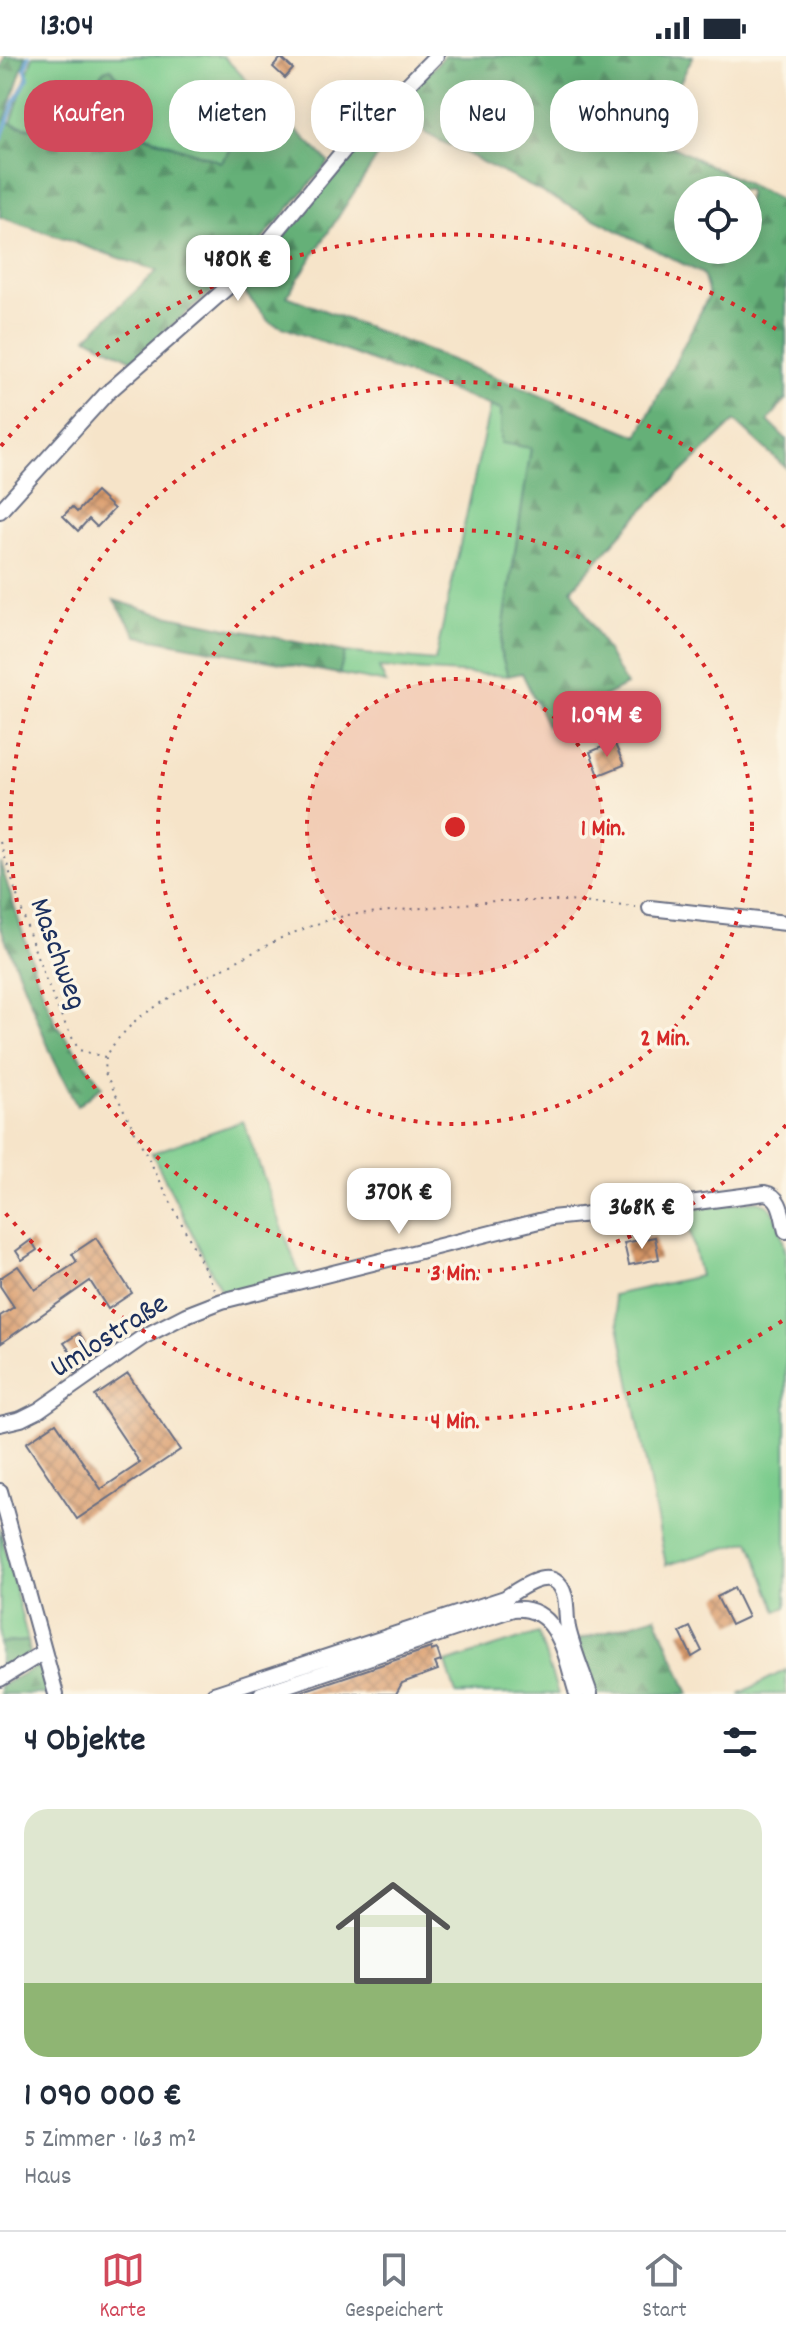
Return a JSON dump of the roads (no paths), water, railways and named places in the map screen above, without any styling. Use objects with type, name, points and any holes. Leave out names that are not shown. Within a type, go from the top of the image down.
[{"type":"street","points":[[0,511],[106,394],[238,278],[349,144],[436,56]]},
{"type":"street","points":[[650,908],[786,923]]},
{"type":"street","name":"Umlostraße","points":[[0,1424],[39,1410],[143,1337],[222,1301],[551,1218],[780,1193],[778,1200],[786,1231]]},
{"type":"street","points":[[0,1491],[56,1694]]},
{"type":"street","points":[[214,1694],[505,1598],[542,1578],[559,1584],[564,1593],[569,1629],[590,1694]]},
{"type":"street","points":[[261,1694],[520,1608],[542,1614],[553,1625],[577,1694]]},
{"type":"street","points":[[0,1679],[44,1652]]},
{"type":"waterway","points":[[0,141],[15,101],[28,78],[25,68],[29,56]]}]
